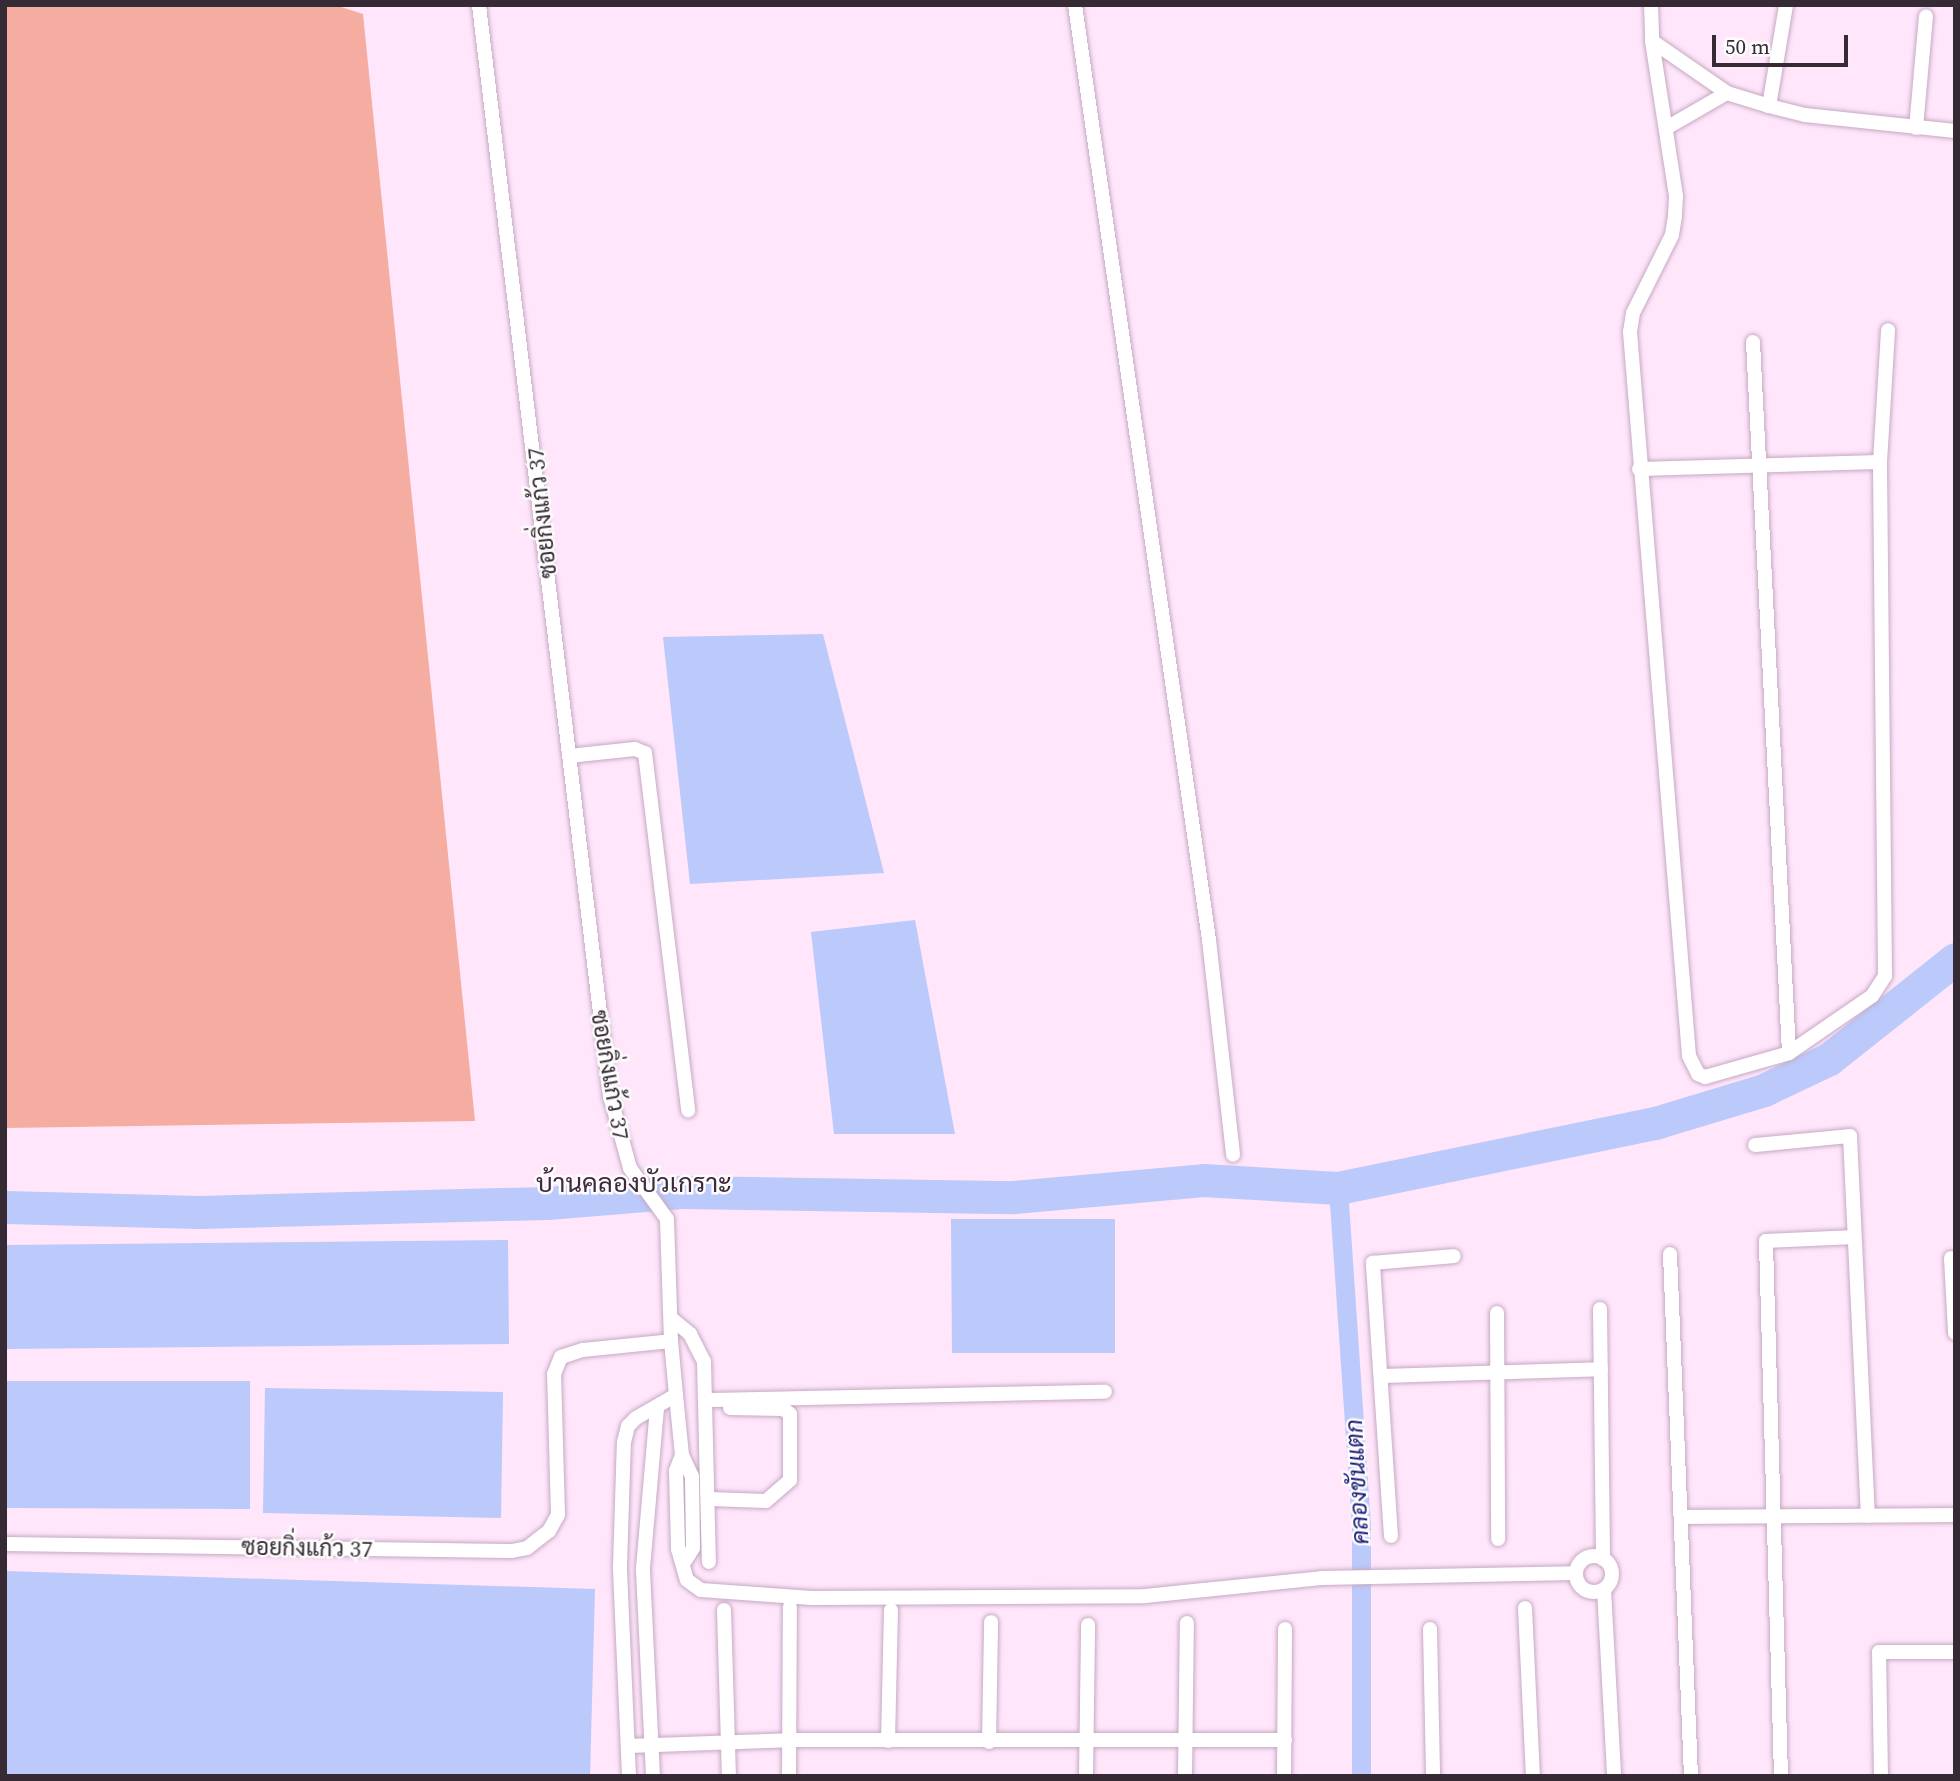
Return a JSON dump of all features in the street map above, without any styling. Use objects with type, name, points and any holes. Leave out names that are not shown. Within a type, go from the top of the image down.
[{"type":"street","name":"ซอยกิ่งแก้ว 37","points":[[5,1544],[512,1551],[527,1548],[550,1531],[558,1515],[554,1374],[561,1357],[583,1350],[671,1341],[673,1320],[667,1219],[630,1168],[610,1096],[540,484],[479,5]]},
{"type":"street","points":[[1075,5],[1209,940],[1233,1155]]},
{"type":"street","points":[[1651,5],[1652,41],[1668,127],[1675,216],[1671,235],[1633,313],[1630,332],[1689,1056],[1698,1074],[1715,1077],[1789,1053],[1871,996],[1885,976],[1880,462],[1888,330]]},
{"type":"street","points":[[1769,107],[1786,5]]},
{"type":"street","points":[[1916,128],[1926,16]]},
{"type":"street","points":[[1652,41],[1727,93],[1769,107],[1955,131]]},
{"type":"street","points":[[1668,127],[1727,93]]},
{"type":"street","points":[[1754,342],[1789,1053]]},
{"type":"street","points":[[1639,468],[1880,462]]},
{"type":"street","points":[[569,756],[635,749],[645,753],[688,1110]]},
{"type":"street","points":[[1755,1145],[1850,1136],[1868,1516]]},
{"type":"street","points":[[1781,1776],[1766,1241],[1854,1237]]},
{"type":"street","points":[[1670,1254],[1684,1517],[1691,1776]]},
{"type":"street","points":[[1391,1536],[1373,1263],[1454,1256]]},
{"type":"street","points":[[1951,1258],[1955,1333]]},
{"type":"street","points":[[1600,1309],[1603,1559],[1612,1574],[1604,1589],[1614,1776]]},
{"type":"street","points":[[1497,1312],[1498,1539]]},
{"type":"street","points":[[673,1320],[699,1347],[708,1403],[709,1562]]},
{"type":"street","points":[[671,1341],[682,1455],[676,1484],[678,1550],[685,1561],[687,1580],[701,1590],[813,1598],[1145,1596],[1321,1578],[1576,1573]]},
{"type":"street","points":[[1382,1376],[1601,1369]]},
{"type":"street","points":[[708,1403],[1105,1392]]},
{"type":"street","points":[[629,1776],[620,1566],[628,1426],[676,1395]]},
{"type":"street","points":[[708,1403],[783,1409],[791,1416],[790,1480],[783,1490],[756,1503],[710,1499]]},
{"type":"street","points":[[653,1776],[643,1568],[644,1531],[657,1408]]},
{"type":"street","points":[[682,1455],[692,1476],[693,1548],[685,1561]]},
{"type":"street","points":[[692,1476],[710,1477]]},
{"type":"street","points":[[1684,1517],[1955,1515]]},
{"type":"street","points":[[621,1530],[644,1531]]},
{"type":"street","points":[[1576,1573],[1585,1558],[1603,1559]]},
{"type":"street","points":[[620,1566],[643,1568]]},
{"type":"street","points":[[1576,1573],[1583,1589],[1593,1592],[1604,1589]]},
{"type":"street","points":[[789,1776],[790,1607]]},
{"type":"street","points":[[1525,1608],[1533,1776]]},
{"type":"street","points":[[724,1610],[729,1776]]},
{"type":"street","points":[[888,1741],[891,1611]]},
{"type":"street","points":[[989,1742],[991,1622]]},
{"type":"street","points":[[1185,1776],[1187,1623]]},
{"type":"street","points":[[1086,1776],[1087,1625]]},
{"type":"street","points":[[1284,1776],[1285,1629]]},
{"type":"street","points":[[1430,1629],[1433,1776]]},
{"type":"street","points":[[1881,1776],[1879,1652],[1955,1651]]},
{"type":"street","points":[[628,1746],[728,1746],[788,1740],[1285,1740]]},
{"type":"shaded area","points":[[5,5],[335,5],[363,14],[475,1121],[5,1128]]},
{"type":"water","points":[[823,634],[884,873],[690,884],[663,637]]},
{"type":"water","points":[[915,920],[955,1134],[834,1134],[811,932]]},
{"type":"water","points":[[951,1219],[1115,1219],[1115,1353],[952,1353]]},
{"type":"water","points":[[508,1240],[509,1344],[5,1349],[5,1245]]},
{"type":"water","points":[[5,1381],[250,1381],[250,1509],[5,1508]]},
{"type":"water","points":[[265,1388],[503,1392],[501,1518],[263,1513]]},
{"type":"water","points":[[5,1571],[595,1589],[590,1776],[5,1776]]},
{"type":"waterway","points":[[5,1207],[199,1212],[547,1203],[682,1192],[1014,1197],[1203,1180],[1338,1188],[1655,1123],[1764,1090],[1829,1059],[1955,959]]},
{"type":"waterway","name":"คลองขันแตก","points":[[1338,1188],[1361,1524],[1361,1776]]},
{"type":"district","name":"บ้านคลองบัวเกราะ","points":[[634,1184]]}]
